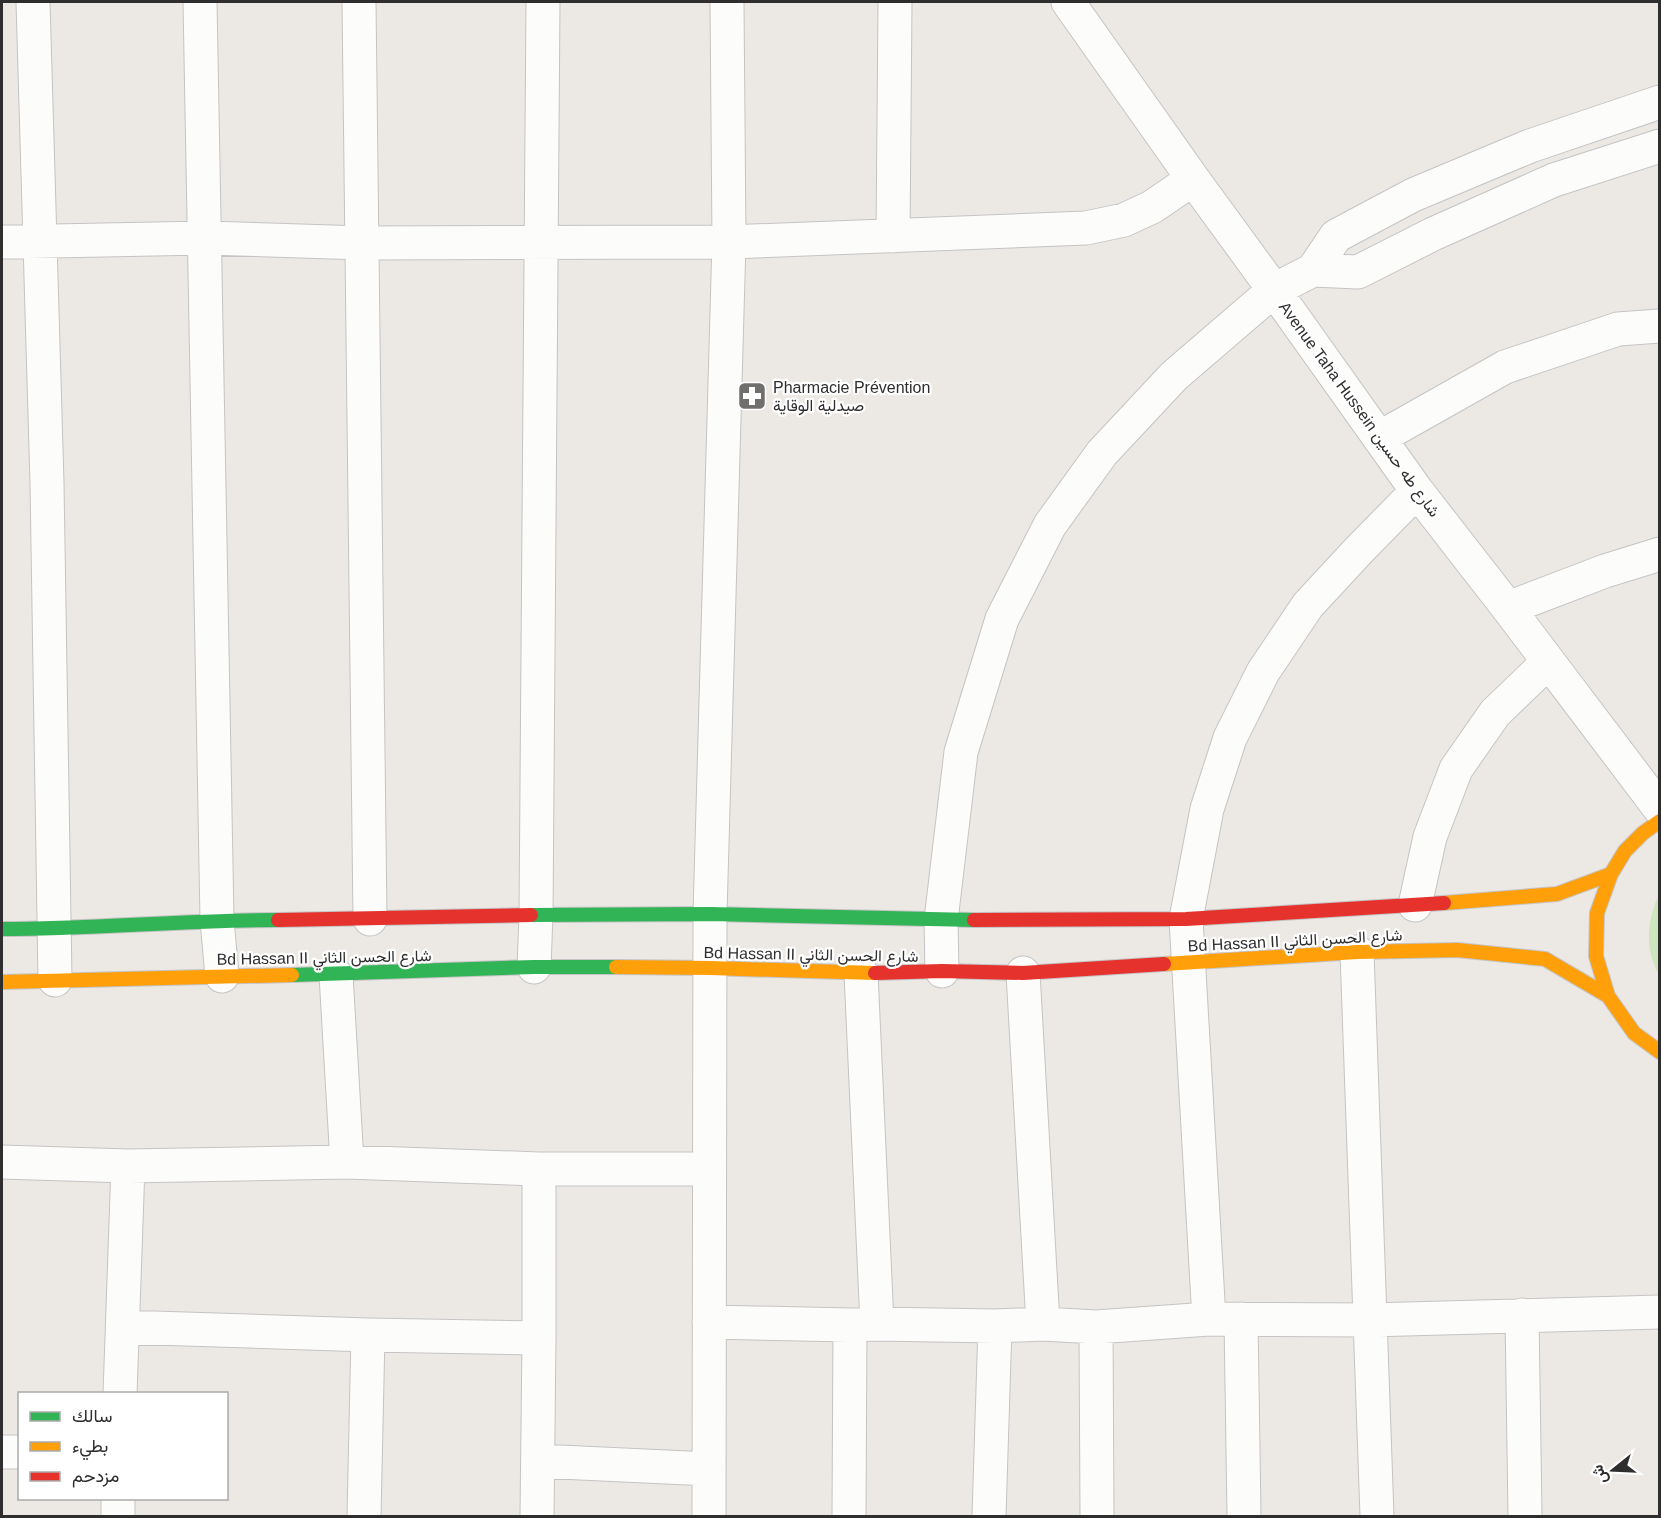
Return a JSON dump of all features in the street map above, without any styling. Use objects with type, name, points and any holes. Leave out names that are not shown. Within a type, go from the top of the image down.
[{"type":"street","points":[[33,2],[47,483],[55,980]]},
{"type":"street","points":[[200,2],[218,920],[222,976]]},
{"type":"street","points":[[359,2],[370,920]]},
{"type":"street","points":[[534,968],[543,2]]},
{"type":"street","points":[[709,1516],[710,914],[729,242],[728,2]]},
{"type":"street","points":[[893,236],[895,2]]},
{"type":"street","name":"Avenue Taha Hussein شارع طه حسين","points":[[1068,2],[1417,491],[1659,809]]},
{"type":"street","points":[[942,971],[941,920],[961,752],[1002,619],[1050,525],[1102,453],[1174,376],[1274,290],[1313,270],[1336,236],[1413,195],[1530,146],[1659,102]]},
{"type":"street","points":[[1313,270],[1358,272],[1433,234],[1554,180],[1659,146]]},
{"type":"street","points":[[2,242],[205,237],[363,243],[729,242],[1086,228],[1133,216],[1152,207],[1193,179]]},
{"type":"street","points":[[1379,438],[1505,367],[1618,329],[1659,326]]},
{"type":"street","points":[[1209,1319],[1186,919],[1207,809],[1230,738],[1263,672],[1308,605],[1417,491]]},
{"type":"street","points":[[1508,608],[1605,571],[1659,554]]},
{"type":"street","points":[[1415,905],[1430,837],[1455,769],[1495,713],[1548,662]]},
{"type":"street","points":[[1659,821],[1643,832],[1625,851],[1611,874],[1597,913],[1596,956],[1608,996],[1634,1033],[1659,1052]]},
{"type":"street","name":"Bd Hassan II شارع الحسن الثاني","points":[[2,929],[53,929],[218,920],[370,920],[536,915],[710,914],[941,920],[1186,919],[1557,894],[1611,874]]},
{"type":"street","name":"Bd Hassan II شارع الحسن الثاني","points":[[2,982],[534,968],[1023,973],[1357,952],[1457,950],[1545,959],[1608,996]]},
{"type":"street","points":[[1357,952],[1377,1516]]},
{"type":"street","points":[[849,1516],[864,1324],[861,973]]},
{"type":"street","points":[[1023,973],[1044,1324]]},
{"type":"street","points":[[336,975],[347,1162]]},
{"type":"street","points":[[2,1162],[128,1166],[347,1162],[539,1169],[709,1169]]},
{"type":"street","points":[[120,1392],[128,1166]]},
{"type":"street","points":[[537,1516],[539,1169]]},
{"type":"street","points":[[709,1322],[995,1326],[1044,1324],[1096,1327],[1209,1319],[1370,1320],[1659,1312]]},
{"type":"street","points":[[1522,1315],[1525,1516]]},
{"type":"street","points":[[1241,1319],[1244,1516]]},
{"type":"street","points":[[989,1516],[995,1326]]},
{"type":"street","points":[[123,1327],[539,1338]]},
{"type":"street","points":[[1096,1327],[1097,1516]]},
{"type":"street","points":[[364,1516],[368,1335]]},
{"type":"street","points":[[2,1452],[18,1452]]},
{"type":"street","points":[[538,1461],[709,1469]]},
{"type":"street","points":[[118,1500],[118,1516]]},
{"type":"green space","points":[[1659,894],[1659,975],[1651,955],[1649,934],[1652,914]]},
{"type":"traffic: fast","points":[[531,915],[710,914],[974,920]]},
{"type":"traffic: fast","points":[[2,929],[278,920]]},
{"type":"traffic: fast","points":[[292,975],[534,967],[616,967]]},
{"type":"traffic: slow","points":[[1660,821],[1643,833],[1625,851],[1611,874],[1597,913],[1596,956],[1608,996],[1634,1033],[1660,1052]]},
{"type":"traffic: slow","points":[[1444,903],[1557,894],[1611,874]]},
{"type":"traffic: slow","points":[[1164,964],[1357,952],[1457,950],[1545,959],[1608,996]]},
{"type":"traffic: slow","points":[[616,967],[875,973]]},
{"type":"traffic: slow","points":[[2,982],[292,975]]},
{"type":"traffic: jam","points":[[974,920],[1186,919],[1444,903]]},
{"type":"traffic: jam","points":[[278,920],[531,915]]},
{"type":"traffic: jam","points":[[875,973],[942,971],[1023,973],[1164,964]]},
{"type":"place","name":"Pharmacie Prévention صيدلية الوقاية","points":[[752,396]]}]
